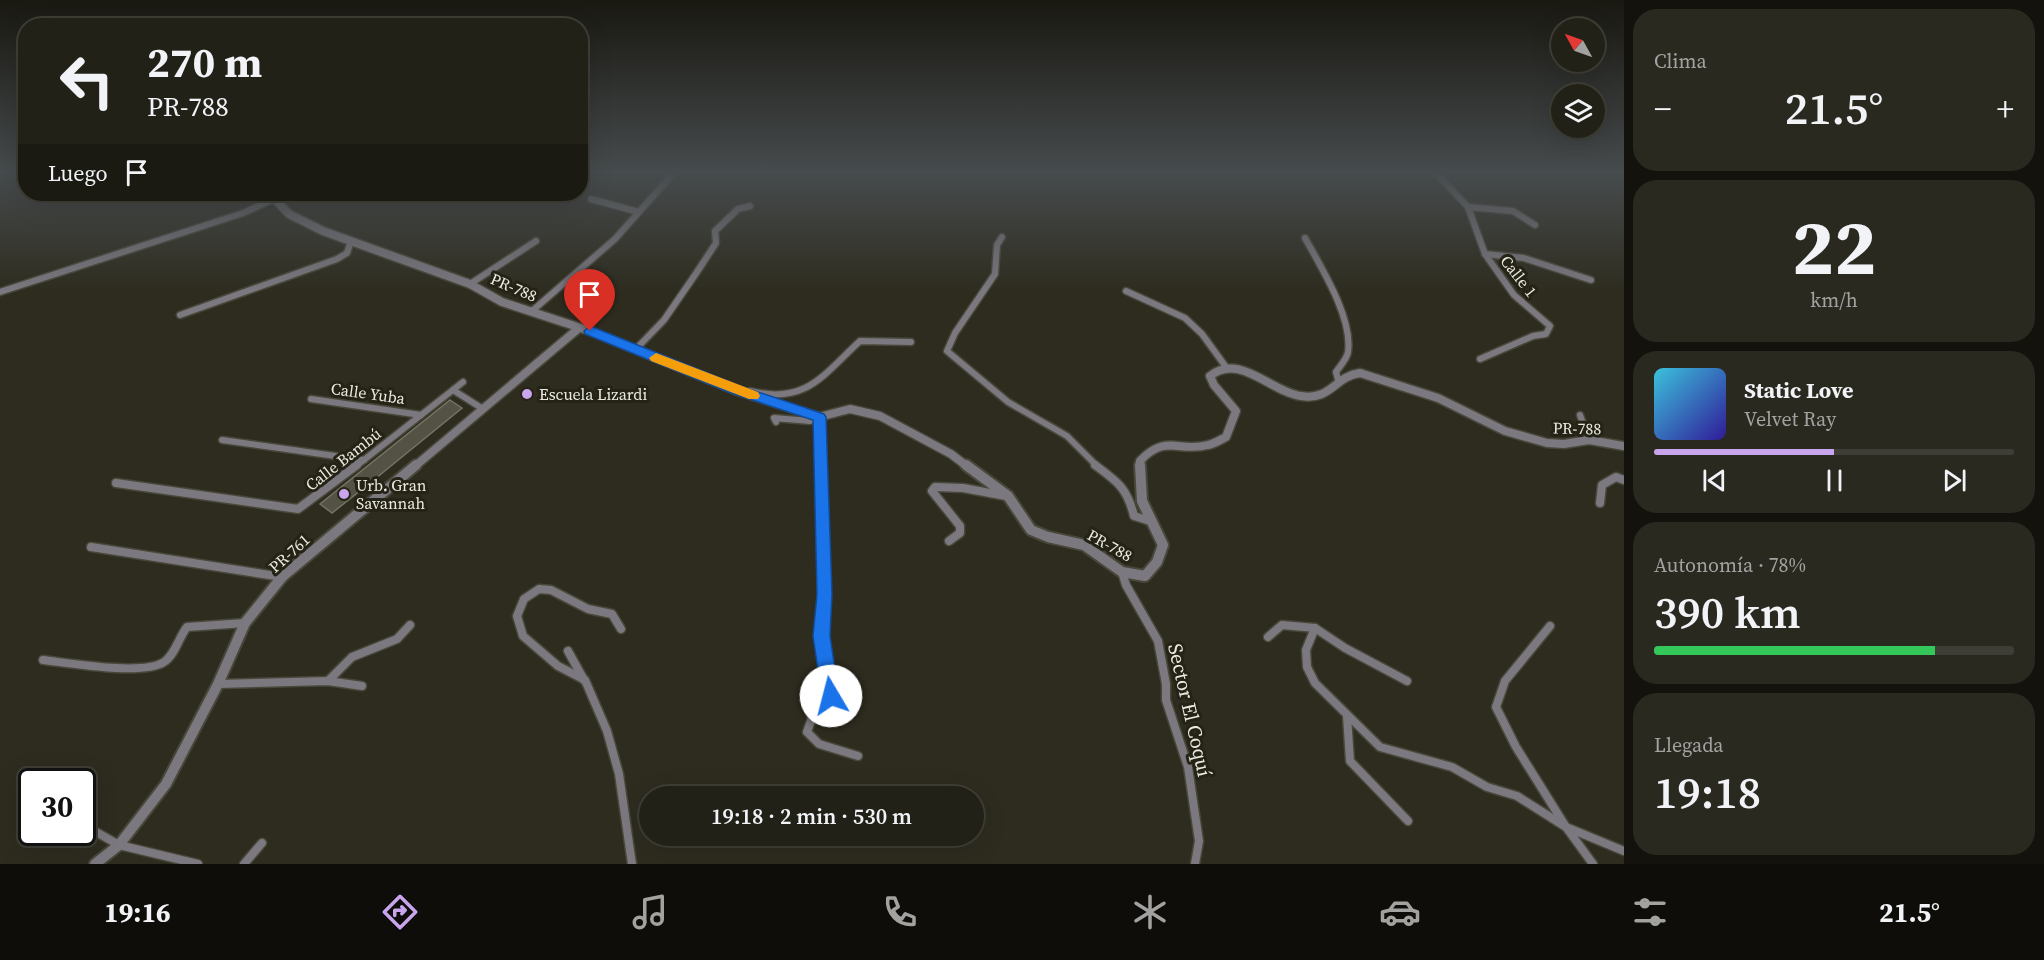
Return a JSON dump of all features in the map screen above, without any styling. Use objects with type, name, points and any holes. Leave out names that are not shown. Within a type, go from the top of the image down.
[{"type":"street","points":[[0,292],[246,211]]},
{"type":"street","name":"PR-788","points":[[286,211],[322,231],[470,284],[502,302],[579,328],[735,390],[819,417],[850,409],[880,416],[951,454],[1008,496],[1031,530],[1048,537],[1084,545],[1122,572],[1145,576],[1160,562],[1163,545],[1142,501],[1140,461],[1148,450],[1163,443],[1207,446],[1226,437],[1236,411],[1214,385],[1210,376],[1214,370],[1226,367],[1248,373],[1296,396],[1321,396],[1350,373],[1360,373],[1438,398],[1505,431],[1547,443],[1563,444],[1589,440],[1624,446]]},
{"type":"street","points":[[635,350],[664,320],[697,272],[716,243],[715,231],[737,211]]},
{"type":"street","name":"Calle 1","points":[[1470,211],[1485,254],[1514,295],[1550,326],[1546,334],[1533,336],[1480,359]]},
{"type":"street","points":[[1517,211],[1526,216],[1535,225]]},
{"type":"street","points":[[532,311],[600,253],[639,212]]},
{"type":"street","points":[[1002,237],[996,245],[995,274],[955,333],[946,351],[1008,402],[1067,436],[1090,461],[1120,483],[1129,496],[1134,516],[1150,521]]},
{"type":"street","points":[[1305,238],[1327,275],[1346,328],[1348,353],[1336,372],[1339,383]]},
{"type":"street","points":[[180,315],[337,259],[347,253],[351,241]]},
{"type":"street","points":[[470,284],[536,241]]},
{"type":"street","points":[[1485,254],[1524,258],[1591,280]]},
{"type":"street","points":[[1126,291],[1185,318],[1202,334],[1226,367]]},
{"type":"street","name":"PR-761","points":[[94,864],[119,844],[166,784],[218,684],[245,623],[282,577],[579,328]]},
{"type":"street","points":[[735,390],[768,395],[790,395],[815,382],[860,341],[911,342]]},
{"type":"street","name":"Calle Bambú","points":[[116,483],[298,509],[306,506],[463,382]]},
{"type":"street","points":[[453,390],[483,409]]},
{"type":"street","name":"Calle Yuba","points":[[311,399],[422,415]]},
{"type":"street","points":[[1580,415],[1589,440]]},
{"type":"street","points":[[776,422],[773,420],[777,418],[790,421],[810,421],[819,417],[825,594],[822,636],[831,696],[816,707],[807,732],[819,744],[858,756]]},
{"type":"street","points":[[222,440],[364,460]]},
{"type":"street","points":[[1600,503],[1602,485],[1616,477],[1624,480]]},
{"type":"street","points":[[949,541],[960,533],[960,526],[952,513],[932,491],[935,487],[963,488],[1008,496]]},
{"type":"street","points":[[91,548],[282,577]]},
{"type":"street","name":"Sector El Coquí","points":[[1122,572],[1126,585],[1158,641],[1166,684],[1166,700],[1188,767],[1199,841],[1195,864]]},
{"type":"street","points":[[585,681],[558,666],[522,636],[517,616],[524,599],[539,589],[551,590],[588,609],[612,614],[621,629]]},
{"type":"street","points":[[43,660],[113,667],[158,667],[166,661],[187,627],[245,623]]},
{"type":"street","points":[[328,681],[352,657],[397,639],[410,625]]},
{"type":"street","points":[[1268,637],[1282,625],[1315,628],[1345,648],[1407,681]]},
{"type":"street","points":[[1550,626],[1504,681],[1496,707],[1515,747],[1566,827],[1593,864]]},
{"type":"street","points":[[1315,628],[1306,650],[1307,667],[1315,683],[1380,747],[1452,767],[1487,786],[1517,796],[1566,827],[1624,851]]},
{"type":"street","points":[[568,651],[585,681],[607,731],[619,774],[632,864]]},
{"type":"street","points":[[218,684],[328,681],[362,686]]},
{"type":"street","points":[[1347,716],[1350,761],[1408,821]]},
{"type":"street","points":[[96,832],[119,844],[198,864]]},
{"type":"street","points":[[244,864],[262,843]]},
{"type":"building","points":[[450,400],[462,408],[370,483],[332,513],[320,504]]},
{"type":"slow traffic","points":[[656,358],[754,396]]},
{"type":"place","name":"Escuela Lizardi","points":[[527,394]]},
{"type":"place","name":"Urb. Gran Savannah","points":[[344,494]]},
{"type":"route","points":[[590,331],[735,390],[819,417],[825,594],[822,636],[831,696]]}]
